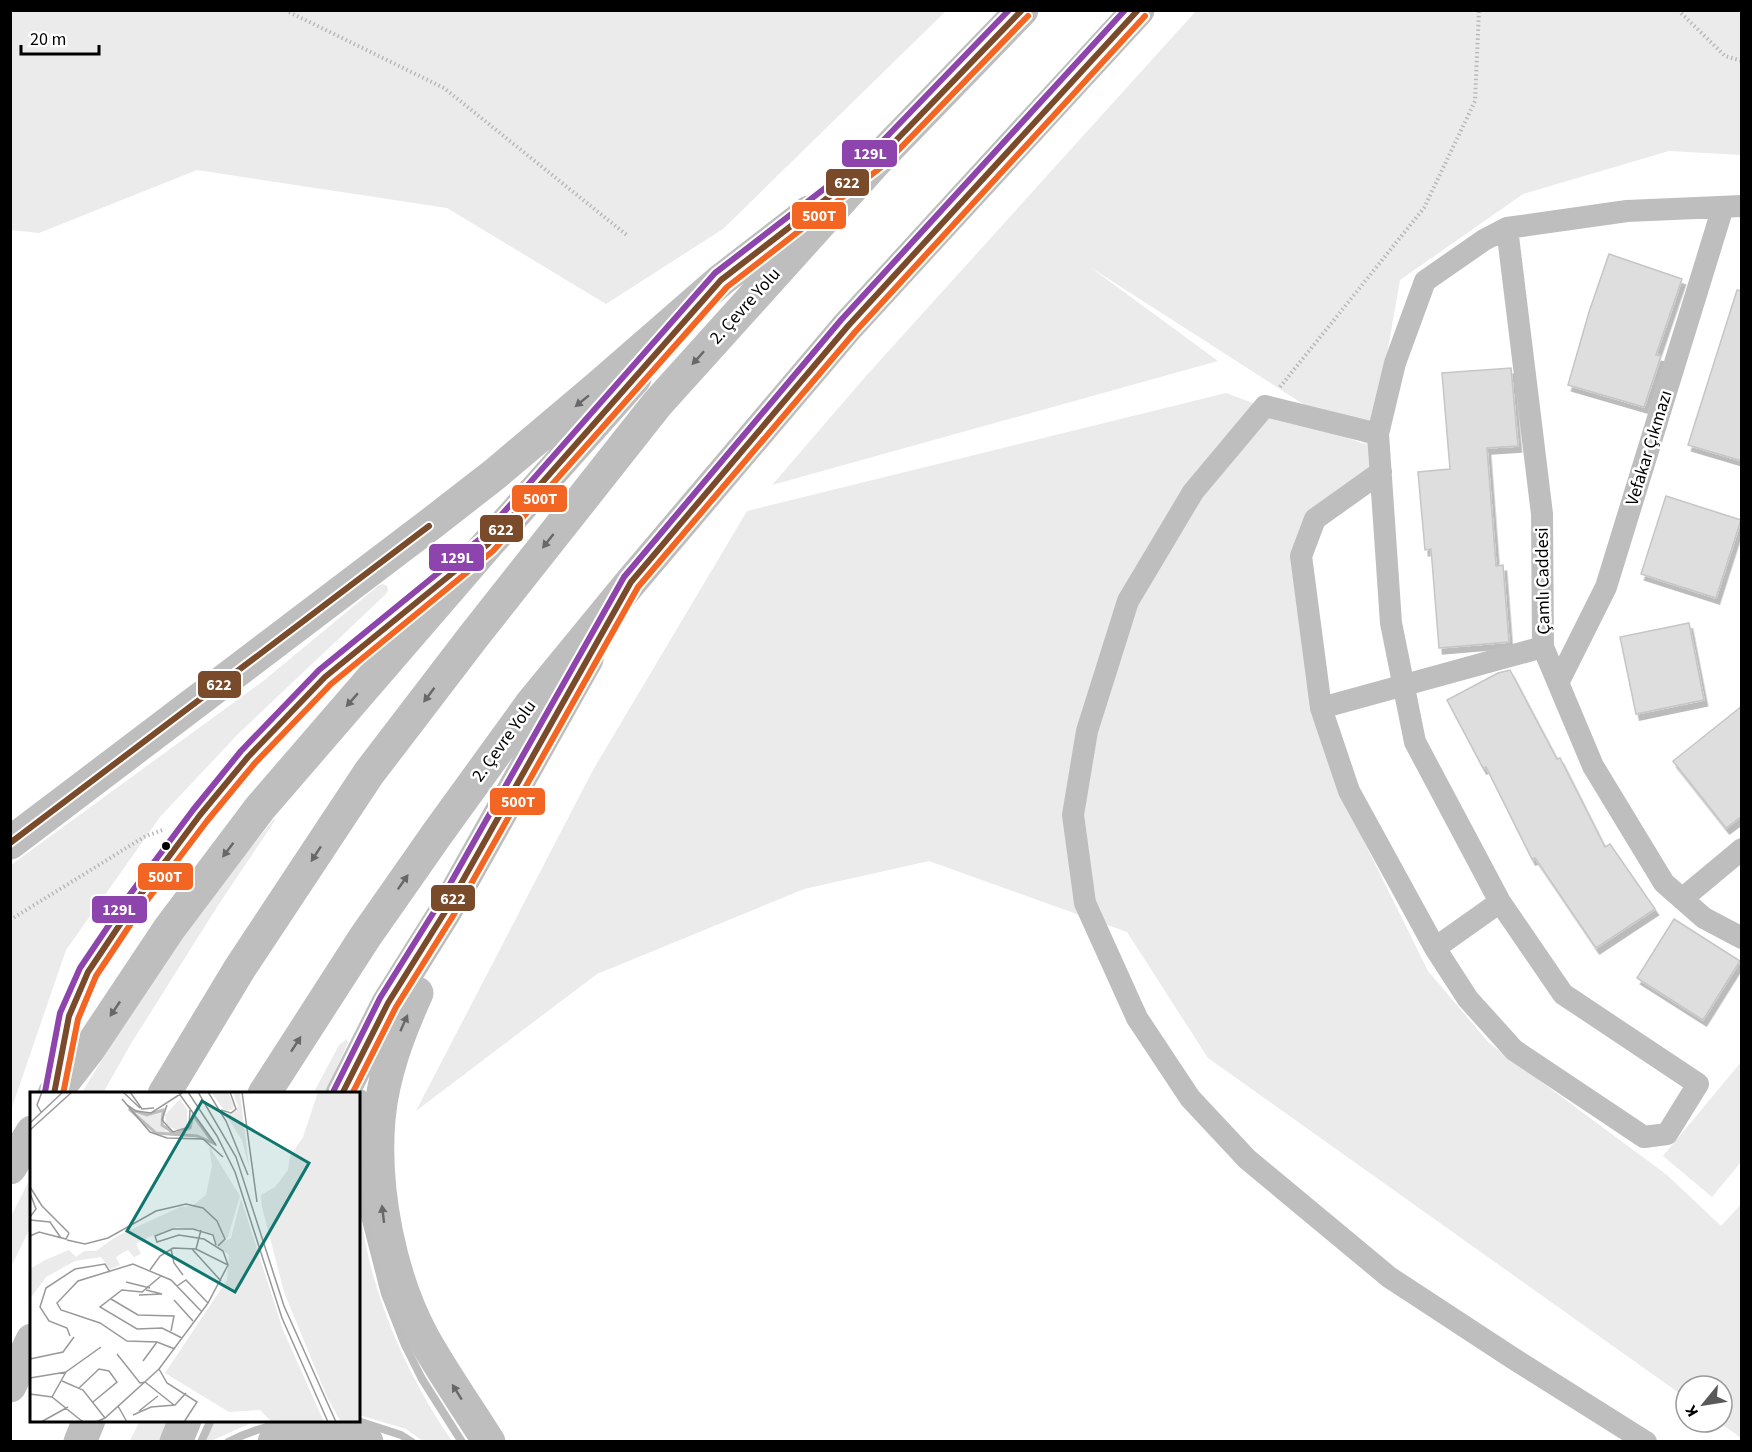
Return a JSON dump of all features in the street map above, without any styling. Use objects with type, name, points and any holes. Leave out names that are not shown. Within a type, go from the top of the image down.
[{"type":"highway","name":"2. Çevre Yolu","points":[[165,1092],[240,968],[376,764],[657,404],[878,159],[1022,10]]},
{"type":"highway","name":"2. Çevre Yolu","points":[[265,1092],[365,937],[531,704],[848,326],[1137,10]]},
{"type":"highway","points":[[10,843],[349,588],[486,481],[721,280],[878,159]]},
{"type":"highway","points":[[56,1092],[89,1049],[169,929],[260,808],[487,545],[721,280]]},
{"type":"highway","points":[[343,1092],[388,1004],[445,912],[631,582]]},
{"type":"highway","points":[[445,912],[425,973],[399,1034],[384,1086],[379,1120],[379,1174],[384,1222],[399,1281],[422,1336],[489,1442]]},
{"type":"highway","points":[[10,1168],[30,1135]]},
{"type":"highway","points":[[10,1386],[30,1344]]},
{"type":"highway","points":[[80,1442],[88,1422]]},
{"type":"highway","points":[[176,1442],[184,1422]]},
{"type":"highway","points":[[274,1442],[311,1433],[340,1434],[367,1442]]},
{"type":"street","points":[[1381,472],[1315,519],[1301,555],[1321,708],[1349,791],[1435,948],[1468,999],[1514,1050],[1644,1137],[1667,1134],[1698,1084],[1563,994],[1500,902],[1414,742],[1391,623],[1381,472],[1378,434],[1395,363],[1425,281],[1484,240],[1507,228],[1627,211],[1732,206]]},
{"type":"street","name":"Vefakar Çıkmazı","points":[[1558,683],[1606,587],[1732,206]]},
{"type":"street","name":"Çamlı Caddesi","points":[[1507,228],[1542,514],[1543,647],[1593,766],[1664,883],[1704,918],[1742,938]]},
{"type":"street","points":[[1378,434],[1265,406],[1193,492],[1128,601],[1087,731],[1073,815],[1085,903],[1137,1018],[1190,1098],[1247,1159],[1389,1277],[1646,1442]]},
{"type":"street","points":[[1321,708],[1543,647]]},
{"type":"street","points":[[1682,898],[1742,849]]},
{"type":"street","points":[[1435,948],[1500,902]]},
{"type":"lane","points":[[55,1092],[69,1016],[88,972],[135,902],[200,815],[248,757],[325,676],[487,545]]},
{"type":"path","points":[[285,10],[444,88],[628,236]]},
{"type":"path","points":[[1265,406],[1424,208],[1475,101],[1479,10]]},
{"type":"path","points":[[1678,10],[1725,57],[1742,61]]},
{"type":"path","points":[[10,920],[144,837],[200,815]]},
{"type":"shaded area","points":[[10,11],[946,11],[723,229],[606,304],[447,208],[197,170],[39,233],[11,230]]},
{"type":"shaded area","points":[[1196,11],[1741,11],[1741,155],[1669,151],[1523,194],[1400,280],[1371,446],[1377,469],[1292,561],[1347,807],[1428,971],[1489,1043],[1667,1175],[1721,1226],[1741,1204],[1741,1438],[1734,1433],[1734,1374],[1674,1374],[1674,1389],[1208,1058],[1127,932],[929,861],[804,889],[597,974],[416,1111],[593,770],[747,511],[1226,393],[1367,445],[1090,267],[1218,361],[772,485],[866,376]]},
{"type":"shaded area","points":[[383,584],[387,586],[386,594],[238,734],[160,817],[66,950],[11,1110],[11,865],[262,682]]},
{"type":"shaded area","points":[[276,819],[217,907],[132,1042],[104,1092],[82,1092],[184,935],[227,876]]},
{"type":"shaded area","points":[[347,1039],[348,1043],[325,1092],[314,1092],[339,1045]]},
{"type":"shaded area","points":[[1741,1062],[1741,1162],[1712,1197],[1663,1156]]},
{"type":"shaded area","points":[[30,1179],[30,1228],[11,1267],[11,1216]]},
{"type":"shaded area","points":[[360,1203],[368,1257],[389,1322],[418,1385],[452,1441],[423,1441],[406,1429],[360,1415]]},
{"type":"shaded area","points":[[139,1422],[172,1422],[162,1441],[129,1442]]},
{"type":"shaded area","points":[[214,1422],[253,1422],[211,1441],[205,1441]]},
{"type":"building","points":[[1609,254],[1682,279],[1656,355],[1661,356],[1644,407],[1568,385]]},
{"type":"building","points":[[1737,290],[1742,291],[1742,461],[1688,445]]},
{"type":"building","points":[[1511,368],[1518,446],[1487,448],[1496,566],[1503,565],[1509,642],[1439,648],[1431,549],[1425,550],[1418,472],[1450,469],[1442,373]]},
{"type":"building","points":[[1666,496],[1741,520],[1716,598],[1641,574]]},
{"type":"building","points":[[1689,623],[1704,700],[1636,714],[1620,637]]},
{"type":"building","points":[[1510,670],[1557,759],[1560,758],[1605,847],[1610,844],[1655,909],[1596,948],[1535,858],[1532,859],[1486,767],[1483,768],[1447,700],[1498,673]]},
{"type":"building","points":[[1742,706],[1742,816],[1726,828],[1673,761]]},
{"type":"building","points":[[1674,919],[1740,961],[1703,1020],[1637,978]]},
{"type":"waterway","points":[[360,1100],[363,1094],[360,1131]]},
{"type":"waterway","points":[[360,1131],[364,1213],[385,1294],[405,1345],[422,1379],[462,1442]]},
{"type":"waterway","points":[[201,1442],[210,1422]]},
{"type":"waterway","points":[[228,1442],[261,1428],[290,1422]]},
{"type":"waterway","points":[[360,1422],[401,1435],[412,1442]]},
{"type":"transit line","name":"129L","points":[[45,1092],[60,1013],[80,968],[128,897],[193,810],[241,751],[319,670],[481,538],[715,273],[872,152],[1009,10]]},
{"type":"transit line","name":"622","points":[[54,1092],[69,1016],[88,972],[135,902],[200,815],[248,757],[325,677],[487,545],[721,280],[878,159],[1022,10]]},
{"type":"transit line","name":"129L","points":[[334,1090],[380,998],[437,907],[624,577],[841,320],[1125,10]]},
{"type":"transit line","name":"622","points":[[343,1092],[388,1003],[445,912],[631,582],[848,326],[1138,10]]},
{"type":"transit line","name":"500T","points":[[63,1092],[78,1019],[96,976],[142,907],[207,821],[255,763],[331,684],[493,551],[727,287],[884,165],[1028,16]]},
{"type":"transit line","name":"500T","points":[[353,1092],[396,1007],[453,916],[638,587],[855,332],[1145,16]]},
{"type":"transit line","name":"622","points":[[10,843],[429,526]]}]
